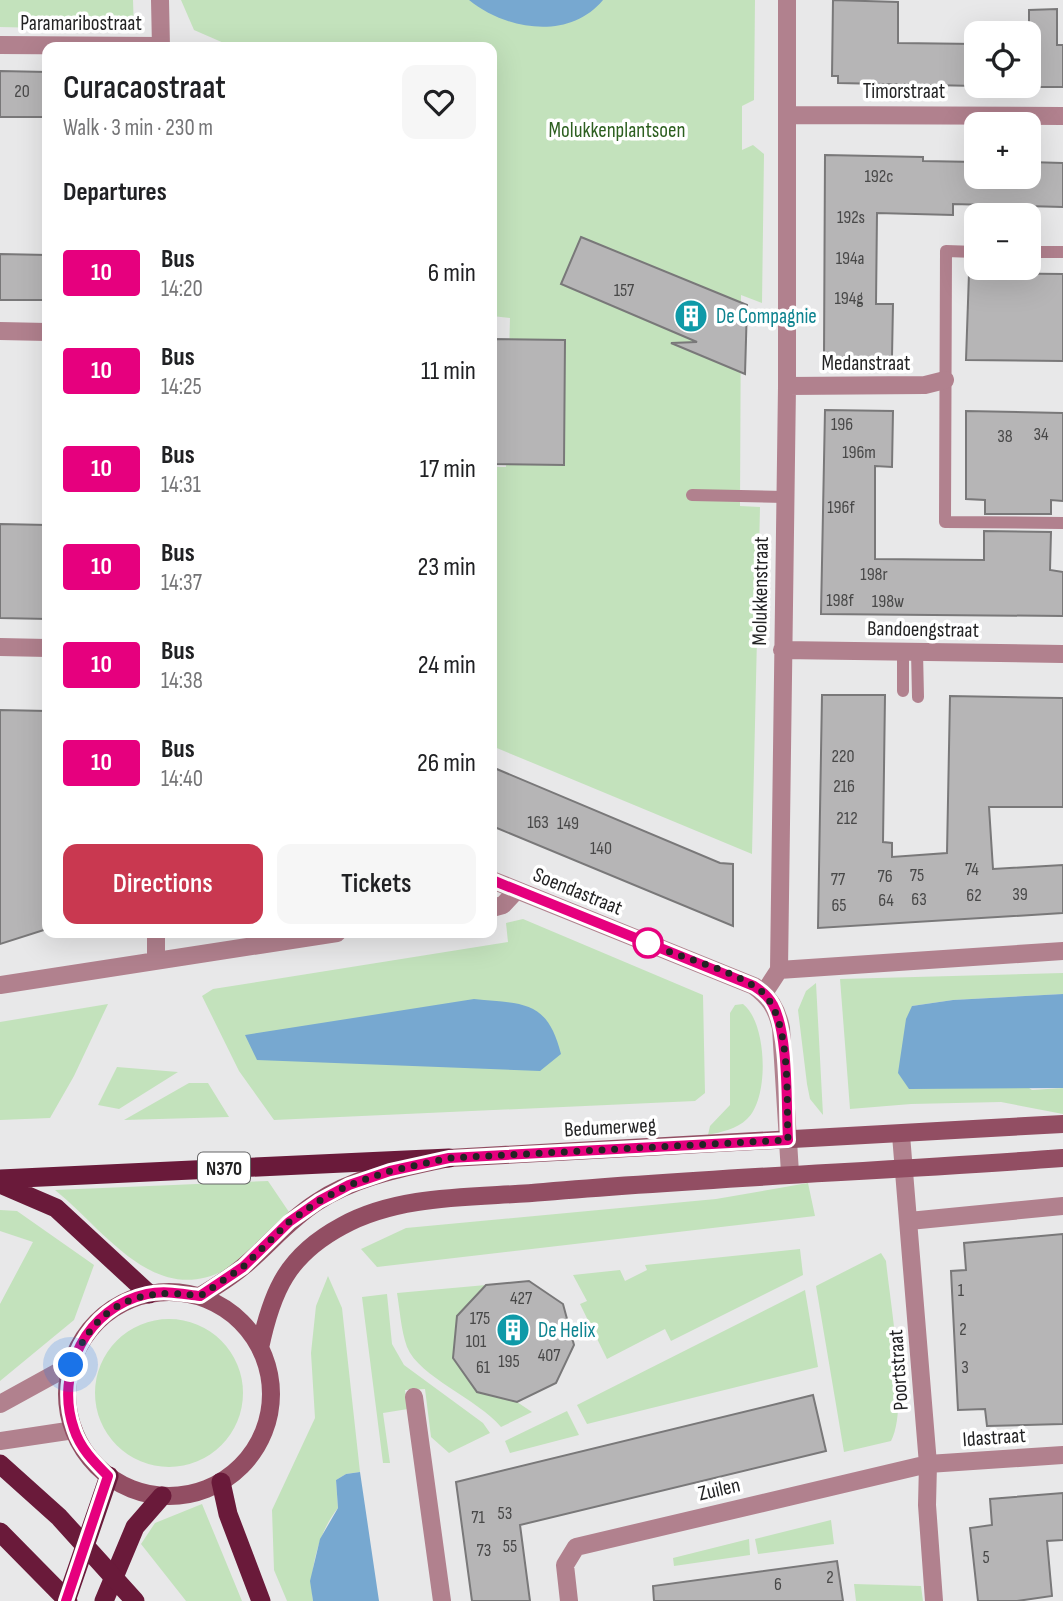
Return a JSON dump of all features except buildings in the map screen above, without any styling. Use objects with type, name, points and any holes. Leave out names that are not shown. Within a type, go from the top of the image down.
[{"type":"highway","name":"N370","points":[[0,1178],[449,1158]]},
{"type":"highway","points":[[0,1184],[56,1208],[149,1294]]},
{"type":"highway","points":[[0,1464],[59,1517],[135,1601]]},
{"type":"highway","points":[[0,1532],[67,1601],[108,1476]]},
{"type":"highway","points":[[221,1482],[228,1514],[261,1601]]},
{"type":"highway","points":[[104,1601],[135,1527],[162,1496]]},
{"type":"main road","name":"Bedumerweg","points":[[200,1296],[243,1267],[289,1222],[319,1201],[349,1185],[390,1171],[449,1158],[1063,1124]]},
{"type":"main road","points":[[260,1348],[274,1293],[300,1255],[343,1225],[399,1205],[790,1173],[904,1170],[1063,1158]]},
{"type":"main road","points":[[174,1292],[200,1296],[238,1319],[260,1348],[271,1388],[267,1425],[249,1458],[221,1482],[194,1493],[162,1496],[137,1491],[108,1476],[90,1458],[74,1430],[67,1401],[71,1365],[87,1333],[115,1307],[149,1294],[174,1292]]},
{"type":"street","points":[[160,0],[161,42]]},
{"type":"street","name":"Molukkenstraat","points":[[779,970],[787,386],[787,0]]},
{"type":"street","name":"Paramaribostraat","points":[[0,45],[42,46]]},
{"type":"street","name":"Timorstraat","points":[[787,115],[1063,116]]},
{"type":"street","points":[[0,331],[42,332]]},
{"type":"street","name":"Medanstraat","points":[[787,386],[925,385],[945,380]]},
{"type":"street","points":[[0,647],[42,648]]},
{"type":"street","name":"Bandoengstraat","points":[[782,650],[1063,654]]},
{"type":"street","name":"Soendastraat","points":[[497,882],[754,986],[764,993]]},
{"type":"street","points":[[497,906],[516,891]]},
{"type":"street","points":[[156,938],[156,959]]},
{"type":"street","points":[[0,985],[302,938]]},
{"type":"street","points":[[790,1173],[780,1028],[774,1006],[764,993],[779,970],[1063,951]]},
{"type":"street","name":"Poortstraat","points":[[901,1135],[928,1464],[927,1505],[934,1601]]},
{"type":"street","points":[[909,1221],[1063,1206]]},
{"type":"street","points":[[0,1404],[71,1365]]},
{"type":"street","points":[[414,1397],[442,1601]]},
{"type":"street","points":[[0,1441],[74,1430]]},
{"type":"street","name":"Idastraat","points":[[928,1464],[1063,1455]]},
{"type":"street","name":"Zuilen","points":[[569,1601],[565,1565],[576,1547],[928,1464]]},
{"type":"lane","points":[[964,252],[946,251],[945,522],[1063,523]]},
{"type":"lane","points":[[1041,252],[1063,253]]},
{"type":"lane","points":[[692,495],[785,497]]},
{"type":"lane","points":[[903,691],[910,652]]},
{"type":"lane","points":[[910,652],[918,697]]},
{"type":"green space","points":[[0,0],[133,0],[134,30],[0,27]]},
{"type":"green space","name":"Molukkenplantsoen","points":[[181,0],[755,0],[754,100],[742,106],[742,150],[753,145],[764,154],[762,303],[741,295],[740,506],[760,507],[752,854],[497,748],[497,467],[506,467],[510,318],[497,317],[497,42],[222,42],[194,30]]},
{"type":"green space","points":[[523,919],[703,995],[705,1093],[695,1101],[274,1120],[239,1071],[202,996],[213,989],[508,942],[506,923]]},
{"type":"green space","points":[[1063,973],[1063,994],[953,1000],[912,1006],[1032,1090],[1063,1088],[1063,1114],[1001,1102],[911,1104],[850,1109],[840,979]]},
{"type":"green space","points":[[816,983],[823,1115],[810,1099],[798,1010],[806,991]]},
{"type":"green space","points":[[108,1004],[74,1076],[50,1118],[0,1120],[0,1022]]},
{"type":"green space","points":[[743,1004],[751,1013],[761,1043],[763,1060],[759,1095],[747,1119],[729,1130],[708,1135],[710,1126],[730,1105],[730,1013],[735,1005]]},
{"type":"green space","points":[[117,1067],[178,1072],[119,1109],[98,1105]]},
{"type":"green space","points":[[189,1083],[208,1083],[229,1117],[124,1120]]},
{"type":"green space","points":[[268,1181],[289,1212],[238,1262],[203,1278],[179,1279],[156,1273],[134,1260],[55,1190]]},
{"type":"green space","points":[[808,1183],[815,1216],[377,1267],[361,1249],[406,1228],[716,1199]]},
{"type":"green space","points":[[0,1210],[17,1211],[94,1265],[74,1320],[0,1381],[0,1304],[33,1242],[0,1231]]},
{"type":"green space","points":[[800,1249],[803,1275],[671,1341],[665,1329],[607,1359],[580,1304],[587,1301],[573,1275],[620,1270],[625,1281],[647,1270],[645,1265]]},
{"type":"green space","points":[[881,1253],[886,1261],[897,1354],[896,1425],[891,1441],[844,1452],[816,1286]]},
{"type":"green space","points":[[328,1276],[342,1308],[360,1472],[346,1474],[336,1480],[338,1508],[325,1528],[316,1552],[312,1577],[313,1601],[287,1601],[274,1570],[272,1510],[315,1418],[311,1353],[316,1306]]},
{"type":"green space","points":[[486,1285],[457,1316],[453,1358],[477,1392],[517,1402],[532,1412],[501,1427],[414,1358],[405,1341],[397,1293]]},
{"type":"green space","points":[[805,1290],[818,1367],[587,1424],[577,1405]]},
{"type":"green space","points":[[387,1294],[392,1344],[404,1365],[483,1423],[490,1433],[449,1453],[431,1437],[425,1389],[405,1390],[408,1409],[383,1413],[390,1463],[383,1463],[362,1297]]},
{"type":"green space","points":[[169,1319],[197,1325],[221,1341],[237,1365],[243,1393],[237,1421],[221,1445],[197,1461],[169,1467],[141,1461],[117,1445],[101,1421],[95,1393],[101,1365],[117,1341],[141,1325]]},
{"type":"green space","points":[[567,1411],[579,1435],[510,1453],[505,1441]]},
{"type":"green space","points":[[202,1504],[242,1601],[186,1601],[141,1544],[155,1523]]},
{"type":"green space","points":[[831,1520],[834,1544],[758,1554],[755,1539]]},
{"type":"green space","points":[[749,1539],[750,1555],[674,1566],[673,1558]]},
{"type":"green space","points":[[854,1584],[921,1586],[923,1601],[856,1601]]},
{"type":"water","points":[[469,0],[603,0],[589,13],[573,22],[537,27],[501,18]]},
{"type":"water","points":[[1063,994],[1063,1088],[909,1089],[898,1073],[906,1019],[912,1006],[953,1000]]},
{"type":"water","points":[[474,999],[531,1008],[548,1023],[561,1054],[540,1071],[257,1060],[245,1035]]},
{"type":"water","points":[[360,1472],[379,1601],[313,1601],[310,1581],[320,1539],[338,1508],[336,1480],[346,1474]]},
{"type":"bus line","name":"10","points":[[66,1601],[108,1476],[90,1458],[74,1430],[67,1401],[68,1383],[71,1365],[87,1333],[115,1307],[149,1294],[174,1292],[200,1296],[243,1267],[289,1222],[319,1201],[349,1185],[390,1171],[449,1158],[788,1140],[780,1028],[774,1006],[764,993],[754,986],[497,882]]},
{"type":"place","name":"De Compagnie","points":[[691,316]]},
{"type":"place","name":"De Helix","points":[[513,1330]]},
{"type":"route","points":[[71,1365],[87,1333],[115,1307],[149,1294],[174,1292],[200,1296],[243,1267],[289,1222],[319,1201],[349,1185],[390,1171],[449,1158],[788,1140],[780,1028],[774,1006],[764,993],[754,986],[648,943]]}]
